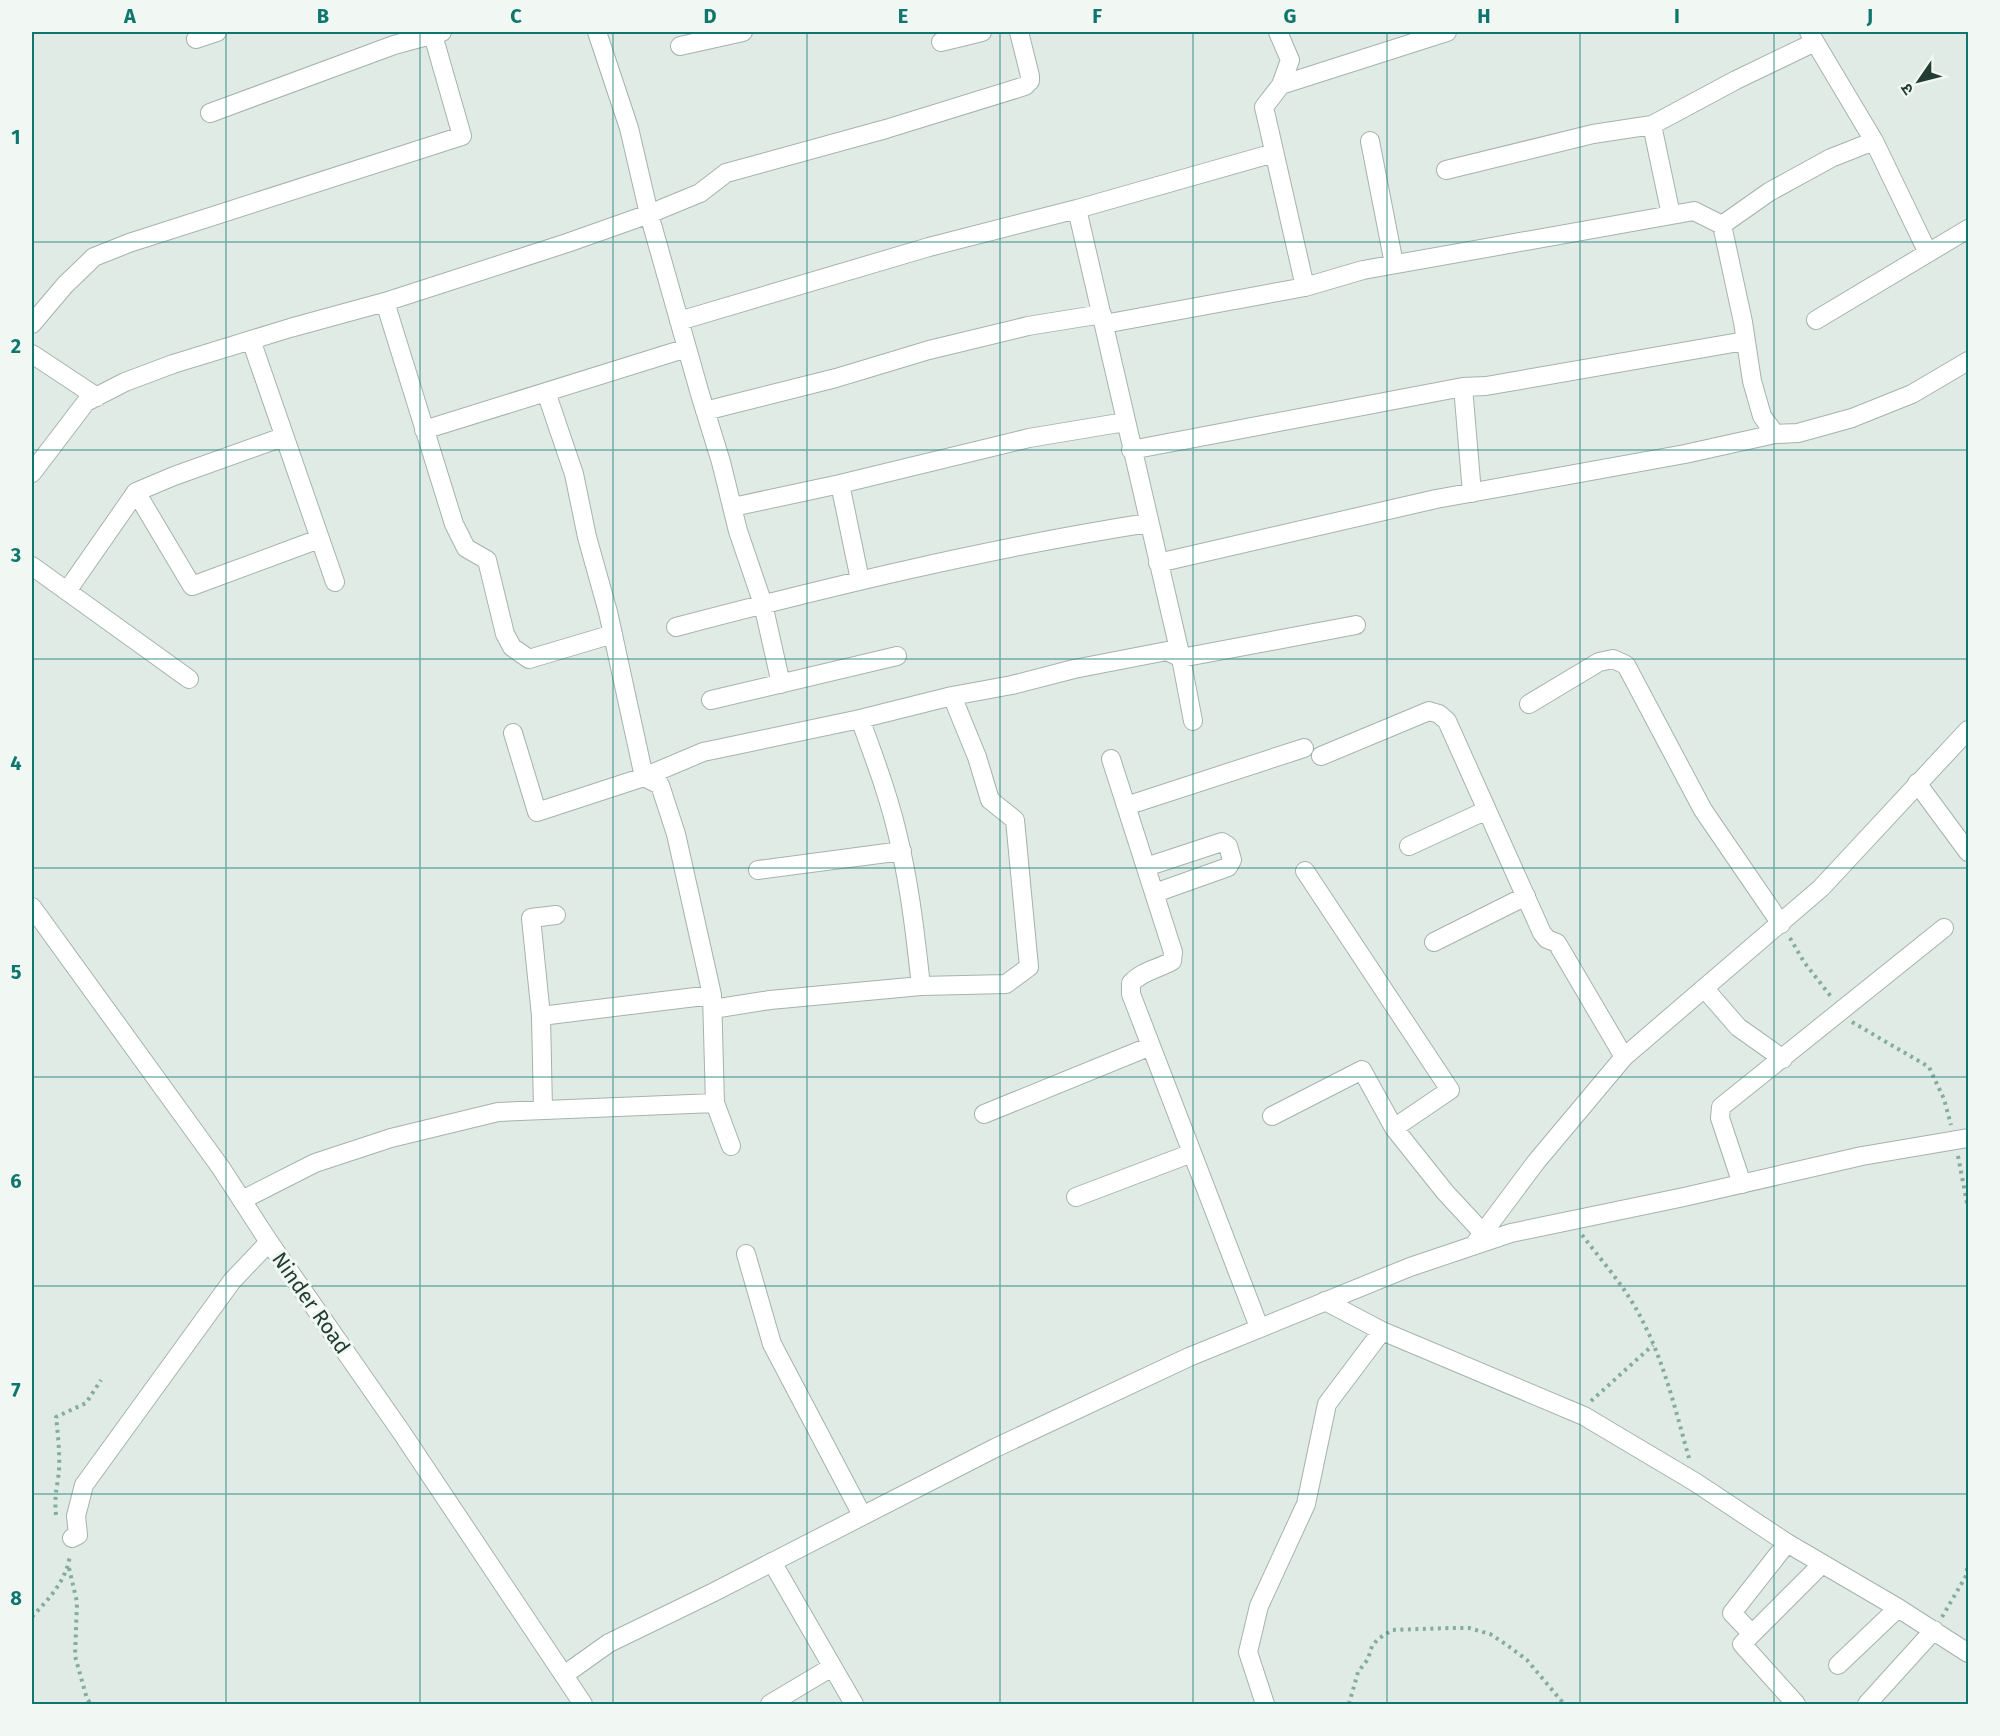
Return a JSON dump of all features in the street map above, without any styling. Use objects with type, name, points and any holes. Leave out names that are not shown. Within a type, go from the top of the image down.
[{"type":"street","points":[[195,39],[218,32]]},
{"type":"street","points":[[597,32],[629,128],[649,214],[721,462],[738,531],[763,604],[781,684]]},
{"type":"street","points":[[680,46],[743,32]]},
{"type":"street","points":[[941,42],[982,32]]},
{"type":"street","points":[[32,473],[86,402],[125,382],[173,364],[251,340],[385,302],[649,214],[700,193],[726,172],[886,129],[1025,86],[1030,81],[1030,76],[1019,32]]},
{"type":"street","points":[[1278,32],[1290,60],[1281,85],[1264,106],[1305,287]]},
{"type":"street","points":[[1281,85],[1447,32]]},
{"type":"street","points":[[32,324],[65,285],[94,257],[129,243],[462,136],[438,33],[392,38],[210,113]]},
{"type":"street","points":[[1446,170],[1593,134],[1652,125],[1812,37],[1874,141],[1929,253]]},
{"type":"street","points":[[1652,125],[1671,215]]},
{"type":"street","points":[[1370,141],[1394,264]]},
{"type":"street","points":[[1722,225],[1769,192],[1831,158],[1874,141]]},
{"type":"street","points":[[679,321],[929,247],[1274,153]]},
{"type":"street","points":[[1077,208],[1131,450],[1181,658],[1193,721]]},
{"type":"street","points":[[705,411],[1028,326],[1103,319],[1305,287],[1363,270],[1694,211],[1722,225]]},
{"type":"street","points":[[1722,225],[1743,322],[1752,381],[1762,416],[1775,434]]},
{"type":"street","points":[[1816,320],[1968,229]]},
{"type":"street","points":[[385,302],[454,524],[466,548],[487,560],[505,634],[512,647],[530,659],[613,634]]},
{"type":"street","points":[[251,340],[335,582]]},
{"type":"street","points":[[1131,450],[1463,387],[1486,386],[1745,341]]},
{"type":"street","points":[[424,430],[687,348]]},
{"type":"street","points":[[32,354],[96,397]]},
{"type":"street","points":[[1158,563],[1436,500],[1685,454],[1775,434],[1798,433],[1852,418],[1912,394],[1968,361]]},
{"type":"street","points":[[1463,387],[1472,493]]},
{"type":"street","points":[[546,392],[574,474],[587,537],[613,634],[644,777]]},
{"type":"street","points":[[732,507],[840,484],[1029,438],[1125,422]]},
{"type":"street","points":[[67,591],[136,492],[283,437]]},
{"type":"street","points":[[840,484],[860,580]]},
{"type":"street","points":[[136,492],[192,586],[319,539]]},
{"type":"street","points":[[676,627],[860,580],[1067,536],[1149,523]]},
{"type":"street","points":[[32,566],[189,679]]},
{"type":"street","points":[[513,733],[537,812],[644,777],[703,753],[860,719],[952,696],[1167,651],[1181,658],[1356,625]]},
{"type":"street","points":[[711,700],[897,656]]},
{"type":"street","points":[[1529,704],[1599,662],[1613,659],[1626,665],[1703,810],[1781,924]]},
{"type":"street","points":[[541,1016],[712,1002],[770,1000],[921,986],[1006,984],[1029,967],[1015,820],[990,800],[977,757],[952,696]]},
{"type":"street","points":[[1321,756],[1429,711],[1439,714],[1447,721],[1542,933],[1547,939],[1557,943],[1624,1057]]},
{"type":"street","points":[[860,719],[886,791],[902,851],[921,986]]},
{"type":"street","points":[[1479,1239],[1536,1162],[1624,1057],[1821,888],[1968,730]]},
{"type":"street","points":[[1126,806],[1304,748]]},
{"type":"street","points":[[1111,759],[1173,952],[1172,961],[1138,975],[1131,982],[1134,1003],[1259,1327]]},
{"type":"street","points":[[644,777],[660,785],[676,834],[712,1002],[715,1103],[731,1146]]},
{"type":"street","points":[[1917,783],[1968,852]]},
{"type":"street","points":[[1409,846],[1487,810]]},
{"type":"street","points":[[1146,867],[1222,842],[1228,846],[1233,860],[1228,867],[1155,893]]},
{"type":"street","points":[[758,870],[902,851]]},
{"type":"street","points":[[1305,871],[1450,1090],[1395,1128]]},
{"type":"street","points":[[1434,942],[1526,896]]},
{"type":"street","name":"Ninder Road","points":[[32,907],[220,1167],[269,1242],[402,1433],[583,1704]]},
{"type":"street","points":[[543,1109],[541,1016],[531,918],[556,915]]},
{"type":"street","points":[[1742,1184],[1720,1118],[1721,1107],[1944,928]]},
{"type":"street","points":[[1705,989],[1738,1027],[1783,1059]]},
{"type":"street","points":[[984,1114],[1151,1046]]},
{"type":"street","points":[[1272,1116],[1362,1070],[1395,1128],[1479,1239]]},
{"type":"street","points":[[242,1200],[315,1163],[391,1138],[498,1112],[715,1103]]},
{"type":"street","points":[[564,1675],[609,1643],[995,1448],[1259,1327],[1479,1239],[1742,1184],[1862,1156],[1962,1139]]},
{"type":"street","points":[[1076,1197],[1192,1153]]},
{"type":"street","points":[[72,1538],[78,1535],[76,1516],[84,1485],[232,1281],[269,1242]]},
{"type":"street","points":[[746,1254],[772,1344],[862,1515]]},
{"type":"street","points":[[1325,1301],[1382,1331],[1577,1413],[1695,1482],[1787,1543],[1898,1608],[1968,1653]]},
{"type":"street","points":[[1264,1704],[1248,1652],[1259,1606],[1306,1504],[1327,1404],[1382,1331]]},
{"type":"street","points":[[1752,1634],[1732,1613],[1787,1543]]},
{"type":"street","points":[[772,1562],[854,1704]]},
{"type":"street","points":[[1796,1704],[1742,1644],[1822,1564]]},
{"type":"street","points":[[1838,1665],[1898,1608]]},
{"type":"street","points":[[1868,1704],[1934,1630]]},
{"type":"street","points":[[770,1704],[832,1667]]},
{"type":"path","points":[[1781,924],[1804,962],[1855,1024],[1866,1028],[1929,1067],[1962,1139],[1968,1208]]},
{"type":"path","points":[[1571,1221],[1606,1265],[1641,1317],[1653,1345],[1678,1420],[1695,1482]]},
{"type":"path","points":[[1577,1413],[1653,1345]]},
{"type":"path","points":[[1934,1630],[1966,1576],[1968,1563]]},
{"type":"path","points":[[68,1568],[77,1602],[75,1656],[87,1699],[91,1704]]},
{"type":"path","points":[[1350,1704],[1358,1672],[1368,1659],[1371,1646],[1392,1630],[1469,1628],[1490,1634],[1527,1660],[1564,1704]]}]
